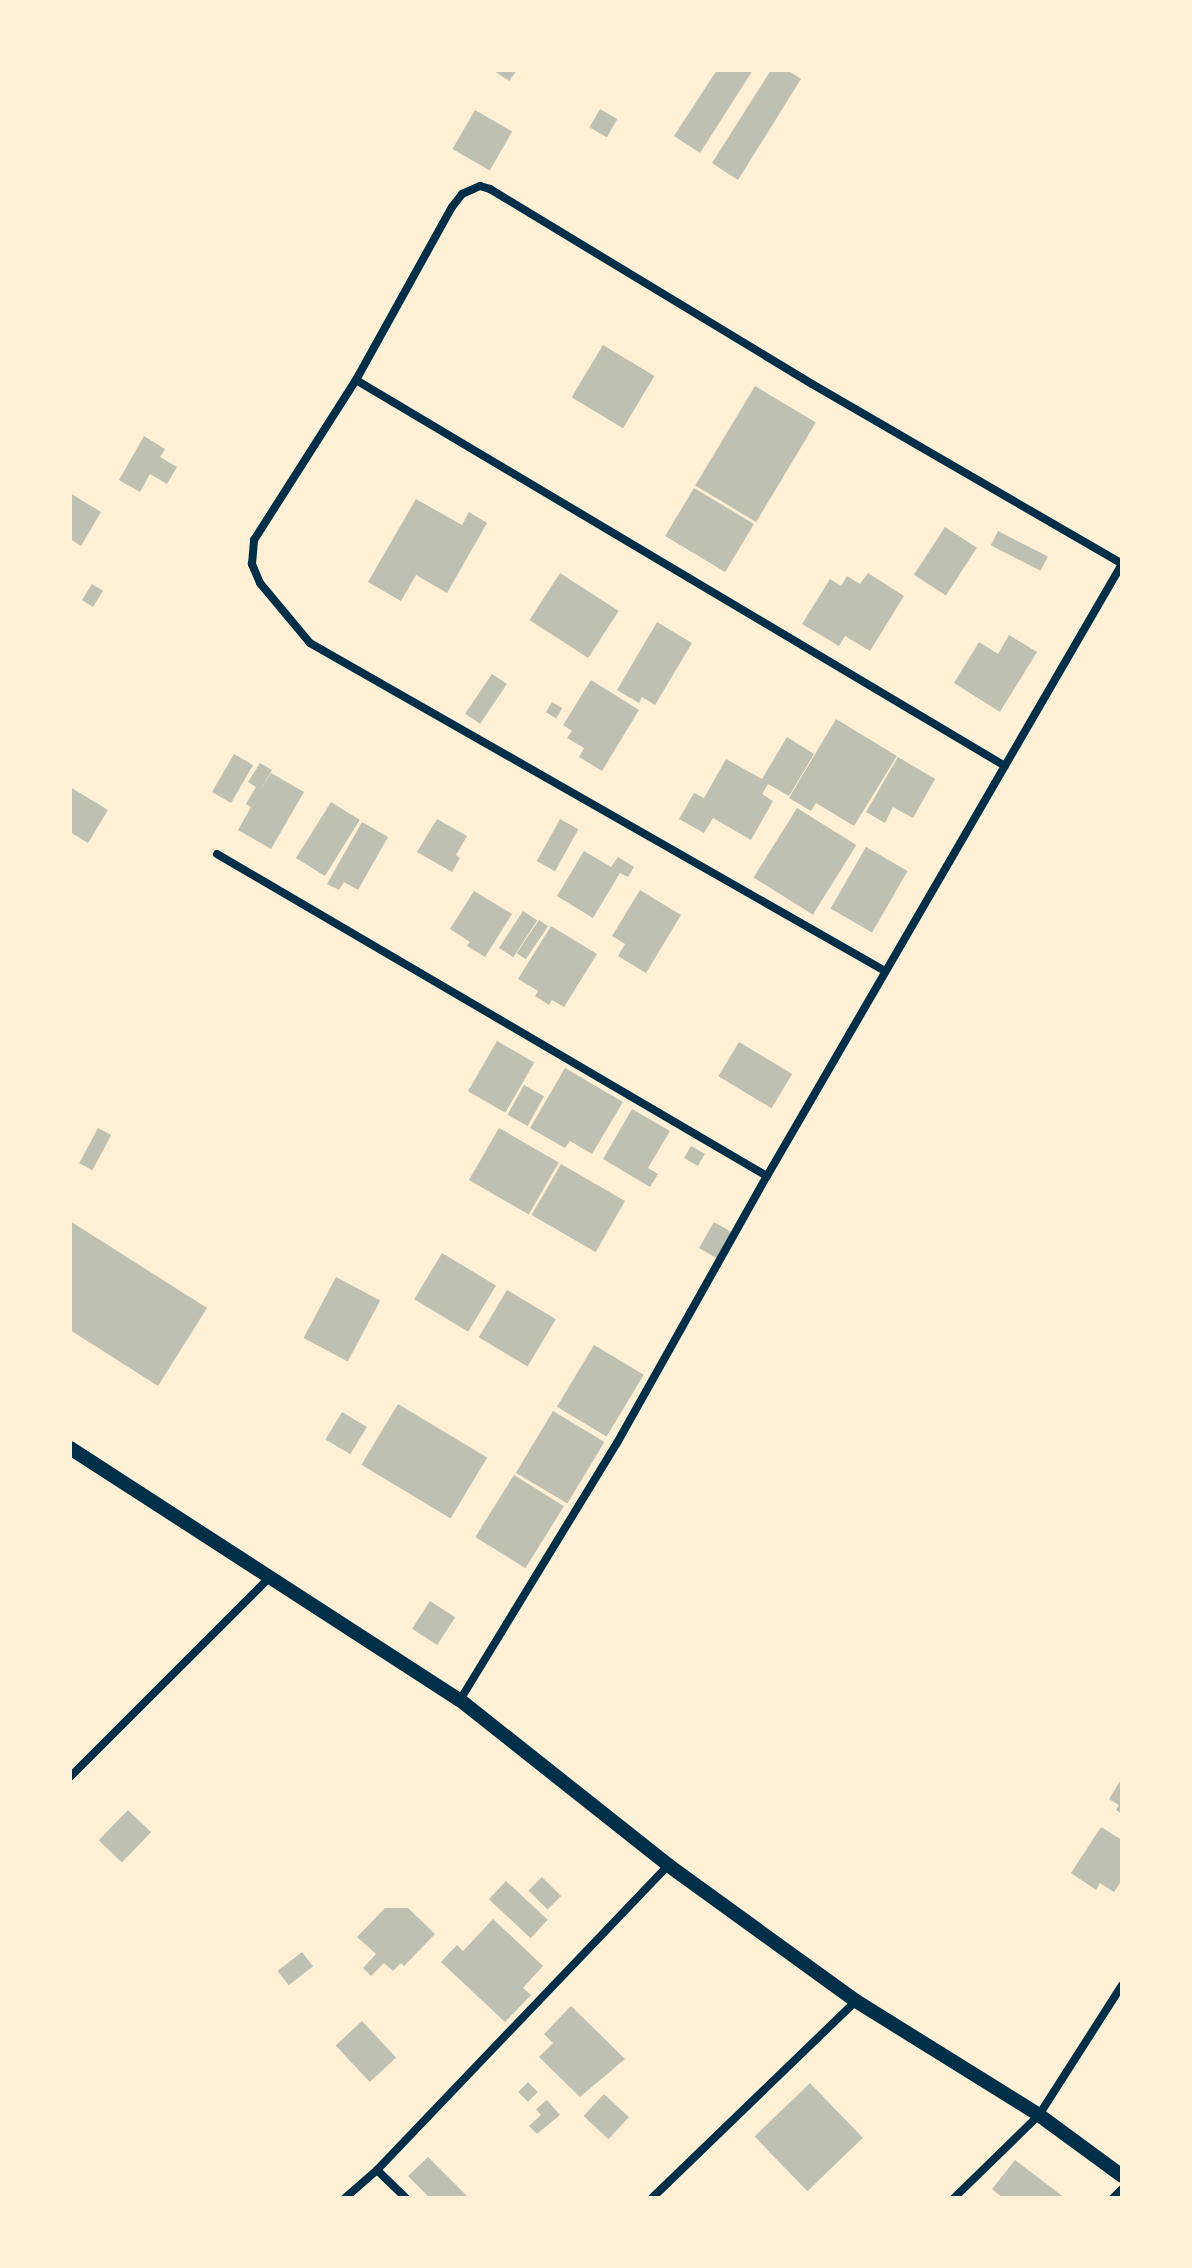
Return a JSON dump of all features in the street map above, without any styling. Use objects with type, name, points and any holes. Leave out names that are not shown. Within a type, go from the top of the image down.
[{"type":"street","points":[[460,1700],[617,1443],[767,1176],[1122,564],[812,384],[490,189],[471,188],[452,207],[356,380],[254,540],[252,564],[260,583],[310,643],[885,971]]},
{"type":"street","points":[[356,380],[1005,766]]},
{"type":"street","points":[[217,854],[767,1176]]},
{"type":"street","points":[[70,1448],[460,1700],[668,1865],[856,2001],[1039,2115],[1122,2176]]},
{"type":"street","points":[[70,1777],[270,1577]]},
{"type":"street","points":[[345,2198],[377,2170],[668,1865]]},
{"type":"street","points":[[954,2198],[1039,2115],[1122,1985]]},
{"type":"street","points":[[652,2198],[856,2001]]},
{"type":"street","points":[[377,2170],[406,2198]]},
{"type":"street","points":[[1113,2198],[1122,2189]]},
{"type":"building","points":[[493,70],[517,70],[509,81]]},
{"type":"building","points":[[717,70],[753,70],[700,153],[674,136]]},
{"type":"building","points":[[771,70],[787,70],[801,79],[738,180],[712,163]]},
{"type":"building","points":[[600,109],[617,119],[607,137],[590,127]]},
{"type":"building","points":[[475,110],[512,132],[490,170],[452,149]]},
{"type":"building","points":[[603,345],[654,376],[623,428],[572,397]]},
{"type":"building","points":[[755,386],[816,423],[756,522],[695,485]]},
{"type":"building","points":[[144,436],[165,449],[160,457],[177,467],[167,484],[150,474],[140,492],[119,480]]},
{"type":"building","points":[[694,488],[754,524],[725,572],[665,536]]},
{"type":"building","points":[[70,493],[101,512],[81,546],[70,539]]},
{"type":"building","points":[[416,499],[462,525],[469,512],[487,523],[447,593],[416,575],[401,601],[368,582]]},
{"type":"building","points":[[945,527],[977,548],[946,596],[914,575]]},
{"type":"building","points":[[998,531],[1048,556],[1041,571],[991,545]]},
{"type":"building","points":[[560,573],[619,611],[588,658],[530,620]]},
{"type":"building","points":[[868,573],[904,596],[870,651],[845,636],[839,646],[802,624],[830,579],[841,586],[847,576],[860,584]]},
{"type":"building","points":[[92,584],[103,591],[93,607],[82,600]]},
{"type":"building","points":[[657,622],[692,643],[655,705],[642,697],[639,703],[617,690]]},
{"type":"building","points":[[1009,635],[1037,652],[1000,712],[954,683],[979,642],[998,654]]},
{"type":"building","points":[[492,674],[507,684],[480,724],[465,714]]},
{"type":"building","points":[[591,680],[639,710],[602,771],[579,757],[584,748],[567,738],[572,731],[563,725]]},
{"type":"building","points":[[552,702],[562,708],[556,718],[546,712]]},
{"type":"building","points":[[836,719],[897,756],[854,826],[816,803],[811,811],[789,798]]},
{"type":"building","points":[[787,737],[814,754],[789,796],[768,784],[762,794],[773,801],[751,840],[713,818],[704,833],[679,819],[694,793],[704,798],[726,759],[762,779]]},
{"type":"building","points":[[234,754],[253,765],[231,803],[212,792]]},
{"type":"building","points":[[898,757],[935,779],[913,818],[893,807],[885,823],[866,812]]},
{"type":"building","points":[[260,763],[272,770],[260,790],[271,773],[304,792],[271,849],[238,830],[251,807],[246,804],[256,787],[248,782]]},
{"type":"building","points":[[70,787],[108,810],[88,843],[70,832]]},
{"type":"building","points":[[331,802],[360,820],[325,876],[296,858]]},
{"type":"building","points":[[797,808],[856,845],[813,915],[754,878]]},
{"type":"building","points":[[437,819],[467,836],[456,855],[460,858],[452,872],[417,852]]},
{"type":"building","points":[[560,819],[578,829],[555,871],[537,861]]},
{"type":"building","points":[[362,822],[388,837],[358,890],[344,882],[339,890],[327,884]]},
{"type":"building","points":[[866,847],[908,871],[872,932],[830,908]]},
{"type":"building","points":[[584,851],[611,867],[618,857],[634,867],[628,877],[620,873],[593,918],[557,896]]},
{"type":"building","points":[[640,890],[681,915],[646,973],[618,956],[625,944],[612,936]]},
{"type":"building","points":[[474,891],[512,914],[485,957],[467,946],[470,942],[450,929]]},
{"type":"building","points":[[523,911],[537,920],[513,957],[499,948]]},
{"type":"building","points":[[539,920],[548,926],[526,959],[517,953]]},
{"type":"building","points":[[551,926],[597,954],[564,1007],[552,1000],[549,1005],[535,996],[538,991],[518,979]]},
{"type":"building","points":[[497,1041],[534,1062],[505,1113],[468,1091]]},
{"type":"building","points":[[739,1042],[792,1074],[772,1108],[718,1076]]},
{"type":"building","points":[[565,1068],[623,1102],[592,1154],[570,1141],[565,1148],[530,1128]]},
{"type":"building","points":[[524,1085],[544,1096],[528,1126],[508,1115]]},
{"type":"building","points":[[632,1109],[670,1131],[648,1168],[658,1174],[650,1187],[603,1159]]},
{"type":"building","points":[[98,1128],[111,1135],[92,1170],[79,1163]]},
{"type":"building","points":[[499,1128],[559,1162],[529,1214],[469,1180]]},
{"type":"building","points":[[691,1146],[705,1154],[698,1166],[684,1158]]},
{"type":"building","points":[[561,1164],[625,1201],[596,1252],[532,1215]]},
{"type":"building","points":[[70,1221],[207,1308],[158,1386],[70,1330]]},
{"type":"building","points":[[714,1222],[733,1233],[718,1259],[699,1248]]},
{"type":"building","points":[[442,1253],[496,1285],[468,1332],[414,1299]]},
{"type":"building","points":[[336,1277],[380,1300],[348,1361],[304,1338]]},
{"type":"building","points":[[507,1290],[556,1319],[528,1367],[479,1337]]},
{"type":"building","points":[[594,1345],[644,1375],[607,1437],[557,1407]]},
{"type":"building","points":[[398,1404],[487,1458],[451,1518],[361,1465]]},
{"type":"building","points":[[553,1411],[604,1442],[567,1504],[516,1473]]},
{"type":"building","points":[[342,1412],[367,1427],[350,1454],[326,1439]]},
{"type":"building","points":[[514,1475],[564,1506],[525,1568],[475,1537]]},
{"type":"building","points":[[430,1601],[455,1617],[437,1645],[412,1629]]},
{"type":"building","points":[[1122,1778],[1122,1814],[1116,1810],[1119,1805],[1109,1799]]},
{"type":"building","points":[[128,1810],[151,1832],[122,1862],[99,1840]]},
{"type":"building","points":[[1101,1827],[1122,1840],[1122,1880],[1114,1892],[1100,1883],[1096,1890],[1071,1873]]},
{"type":"building","points":[[542,1877],[561,1896],[548,1910],[529,1890]]},
{"type":"building","points":[[506,1881],[548,1920],[531,1938],[489,1899]]},
{"type":"building","points":[[385,1908],[408,1908],[435,1934],[404,1966],[401,1963],[393,1971],[384,1963],[371,1976],[363,1968],[376,1954],[357,1937]]},
{"type":"building","points":[[493,1919],[543,1966],[523,1988],[531,1995],[505,2022],[441,1962],[457,1945],[463,1951]]},
{"type":"building","points":[[302,1952],[313,1966],[289,1985],[278,1971]]},
{"type":"building","points":[[571,2006],[625,2059],[580,2097],[539,2057],[553,2043],[544,2034]]},
{"type":"building","points":[[362,2021],[396,2058],[370,2082],[336,2046]]},
{"type":"building","points":[[528,2082],[538,2092],[528,2102],[518,2092]]},
{"type":"building","points":[[810,2083],[863,2138],[807,2191],[755,2136]]},
{"type":"building","points":[[604,2094],[629,2117],[608,2139],[584,2116]]},
{"type":"building","points":[[547,2100],[560,2115],[537,2134],[529,2126],[541,2115],[536,2109]]},
{"type":"building","points":[[428,2157],[469,2198],[430,2198],[408,2176]]},
{"type":"building","points":[[1015,2160],[1065,2198],[1003,2198],[992,2189]]}]
